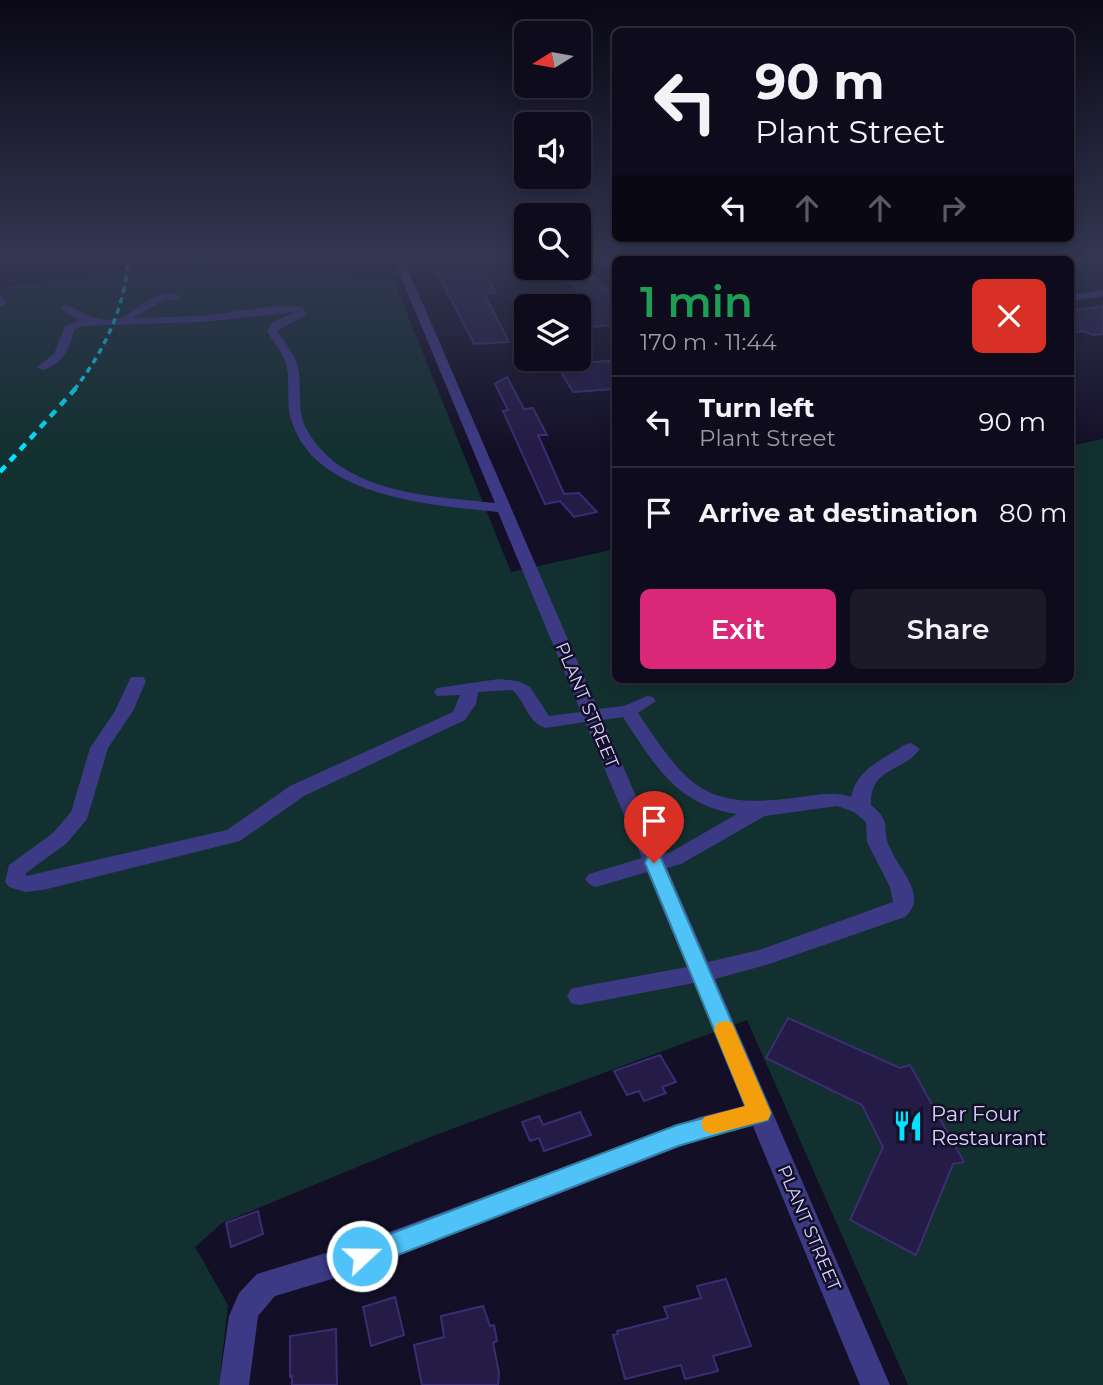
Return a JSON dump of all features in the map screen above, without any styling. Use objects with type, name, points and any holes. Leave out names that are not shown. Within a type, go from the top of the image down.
[{"type":"street","points":[[43,367],[58,357],[68,340],[69,328],[85,323]]},
{"type":"street","points":[[281,323],[272,331],[291,363],[300,426],[329,464],[351,478],[397,493],[504,508]]},
{"type":"street","name":"PLANT STREET","points":[[425,323],[875,1385]]},
{"type":"street","points":[[137,681],[124,711],[99,748],[85,800],[72,826],[16,870],[16,882],[43,882],[233,836],[257,823],[297,791],[458,716],[467,704],[470,689]]},
{"type":"street","points":[[443,692],[517,685],[525,692],[540,719],[546,722],[628,711],[647,701]]},
{"type":"street","points":[[579,996],[701,973],[761,958],[902,908],[905,900],[878,844],[877,824],[861,807],[838,799],[759,810],[716,803],[679,783],[654,753],[628,711]]},
{"type":"street","points":[[861,807],[860,789],[864,780],[911,749]]},
{"type":"street","points":[[596,879],[629,868],[674,859],[759,810]]},
{"type":"street","points":[[234,1385],[246,1306],[258,1289],[267,1284],[362,1256],[699,1128],[760,1113]]},
{"type":"green space","points":[[0,323],[411,323],[511,572],[612,550],[612,683],[1074,683],[1074,445],[1103,439],[1103,1385],[908,1385],[747,1020],[430,1137],[222,1223],[195,1247],[228,1305],[219,1385],[0,1385]]},
{"type":"building","points":[[463,323],[499,323],[509,342],[474,344]]},
{"type":"building","points":[[591,323],[612,323],[612,325],[591,327]]},
{"type":"building","points":[[1074,323],[1103,323],[1103,334],[1092,335],[1084,331],[1074,333]]},
{"type":"building","points":[[612,360],[612,389],[573,392],[560,371],[591,371],[591,362]]},
{"type":"building","points":[[507,377],[524,409],[533,408],[547,435],[538,435],[564,494],[579,493],[597,512],[574,517],[560,501],[545,504],[503,411],[508,410],[495,384]]},
{"type":"building","name":"Par Four Restaurant","points":[[788,1018],[900,1068],[910,1065],[964,1162],[953,1164],[916,1255],[850,1220],[883,1147],[862,1105],[766,1058]]},
{"type":"building","points":[[660,1055],[676,1082],[662,1087],[666,1093],[644,1101],[639,1091],[627,1095],[614,1071]]},
{"type":"building","points":[[580,1112],[591,1135],[544,1151],[539,1138],[530,1141],[522,1122],[539,1116],[543,1125]]},
{"type":"building","points":[[258,1211],[263,1234],[231,1247],[226,1223]]},
{"type":"building","points":[[726,1279],[751,1346],[713,1356],[718,1371],[685,1379],[681,1365],[625,1379],[613,1335],[618,1334],[617,1331],[668,1318],[664,1307],[701,1298],[697,1286]]},
{"type":"building","points":[[395,1297],[404,1335],[371,1346],[363,1307]]},
{"type":"building","points":[[483,1306],[490,1326],[494,1325],[497,1341],[493,1343],[499,1373],[498,1385],[422,1385],[414,1345],[444,1337],[441,1316]]},
{"type":"building","points":[[336,1329],[337,1385],[292,1385],[290,1336]]},
{"type":"railway","points":[[74,390],[95,360],[113,323]]},
{"type":"railway","points":[[0,472],[76,388]]},
{"type":"slow traffic","points":[[712,1124],[760,1113],[725,1030]]},
{"type":"place","name":"Par Four Restaurant","points":[[908,1126]]},
{"type":"route","points":[[362,1256],[677,1136],[715,1123],[760,1113],[654,863]]}]
